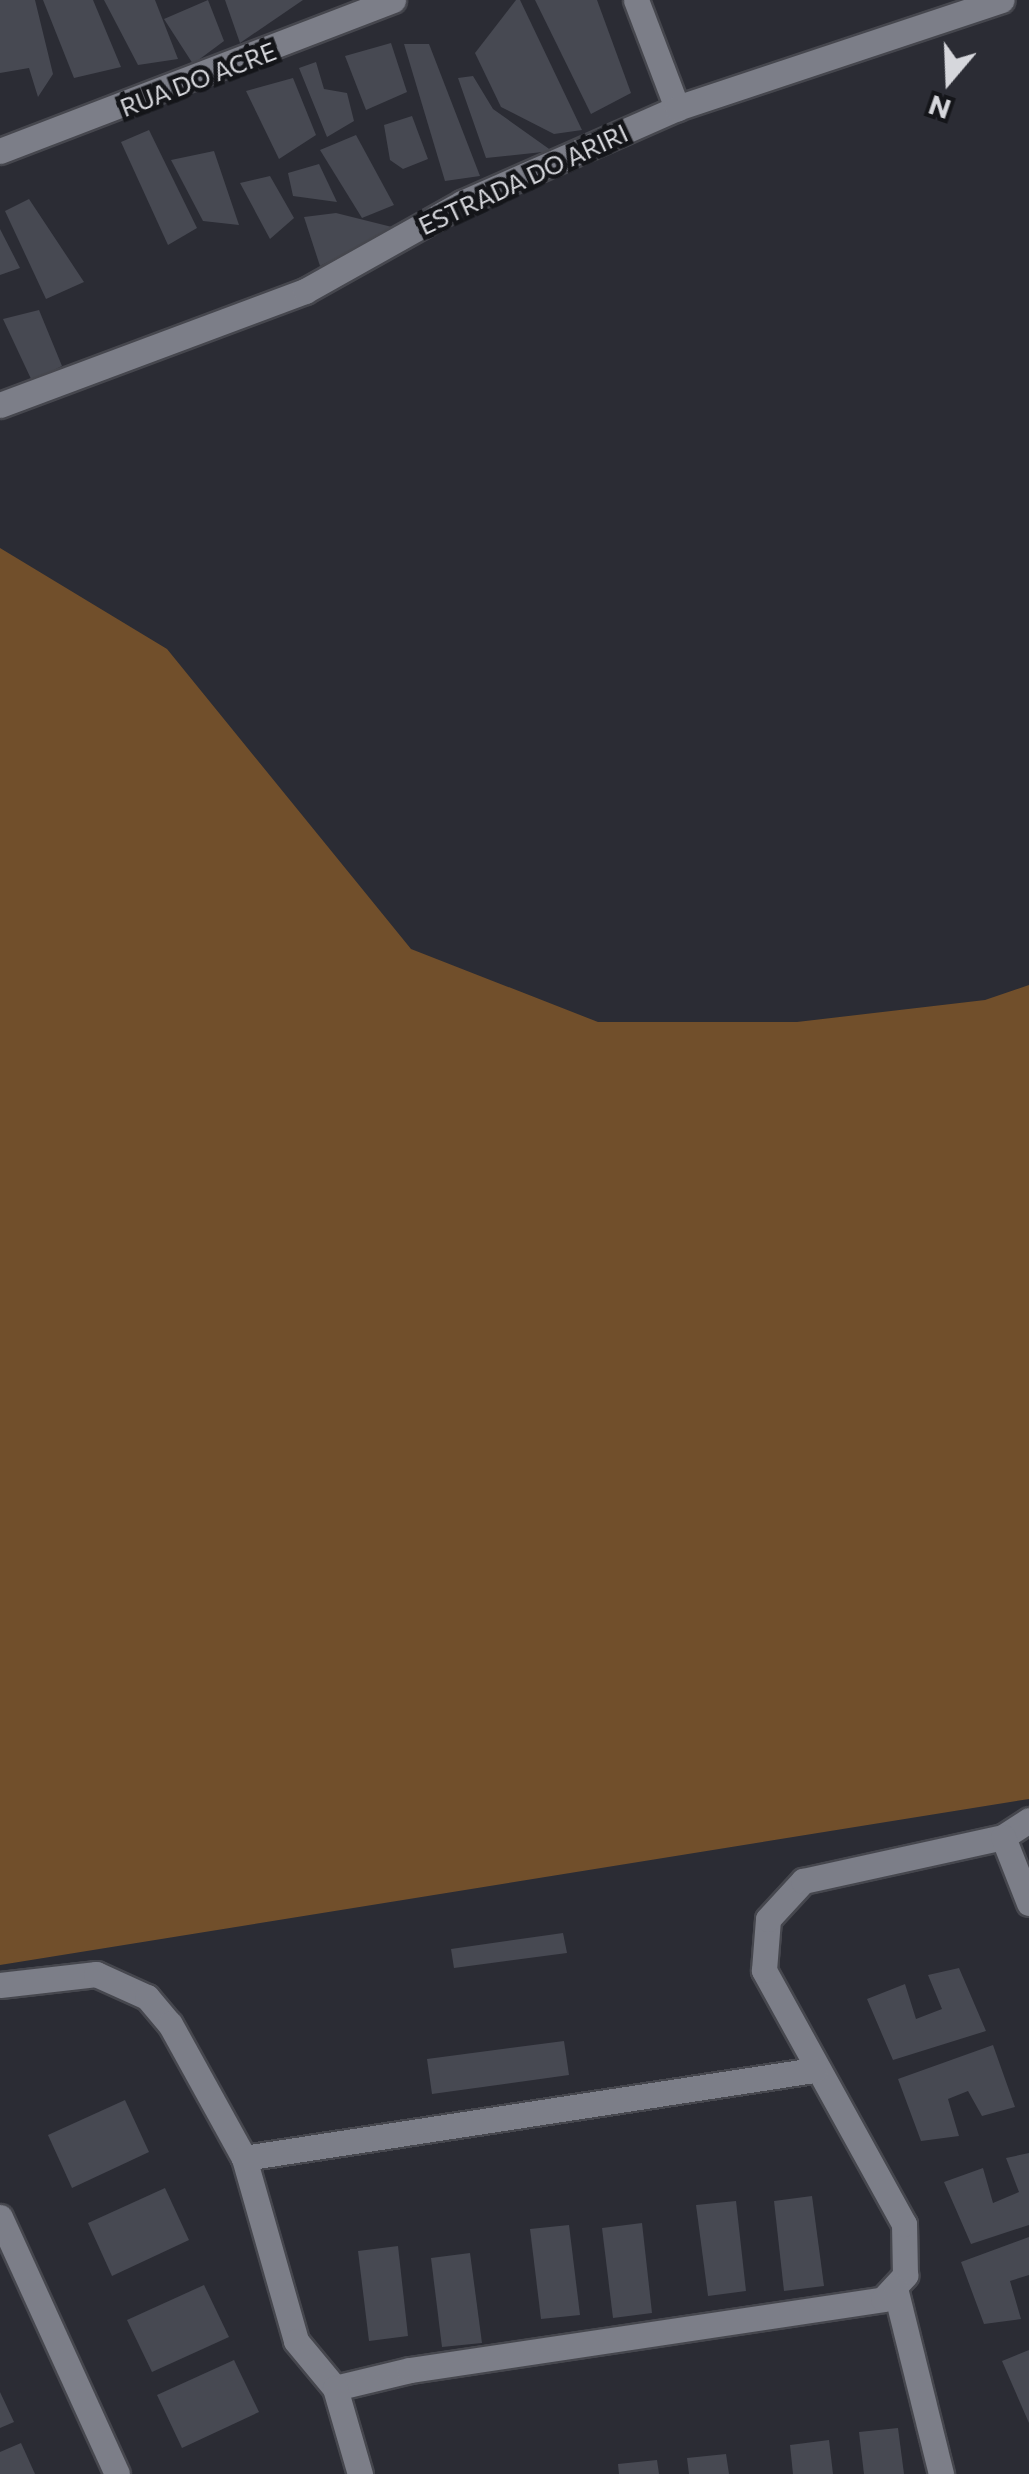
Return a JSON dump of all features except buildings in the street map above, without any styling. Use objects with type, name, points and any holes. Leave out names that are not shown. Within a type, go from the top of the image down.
[{"type":"street","name":"RUA DO ACRE","points":[[0,151],[393,0]]},
{"type":"street","points":[[636,0],[677,108]]},
{"type":"street","name":"ESTRADA DO ARIRI","points":[[0,405],[305,291],[462,203],[677,108],[1001,0]]},
{"type":"street","points":[[941,2474],[896,2288],[908,2260],[904,2224],[814,2070],[764,1970],[761,1943],[783,1895],[834,1872],[1003,1837],[1029,1820]]},
{"type":"street","points":[[1003,1837],[1029,1903]]},
{"type":"street","points":[[0,1985],[96,1974],[146,1997],[170,2024],[244,2158],[296,2341],[335,2388],[360,2474]]},
{"type":"street","points":[[244,2158],[814,2070]]},
{"type":"street","points":[[0,2217],[117,2474]]},
{"type":"street","points":[[335,2388],[410,2370],[864,2303],[896,2288]]},
{"type":"shaded area","points":[[0,548],[167,649],[411,949],[598,1022],[797,1022],[985,1000],[1029,985],[1029,1799],[0,1965]]}]
